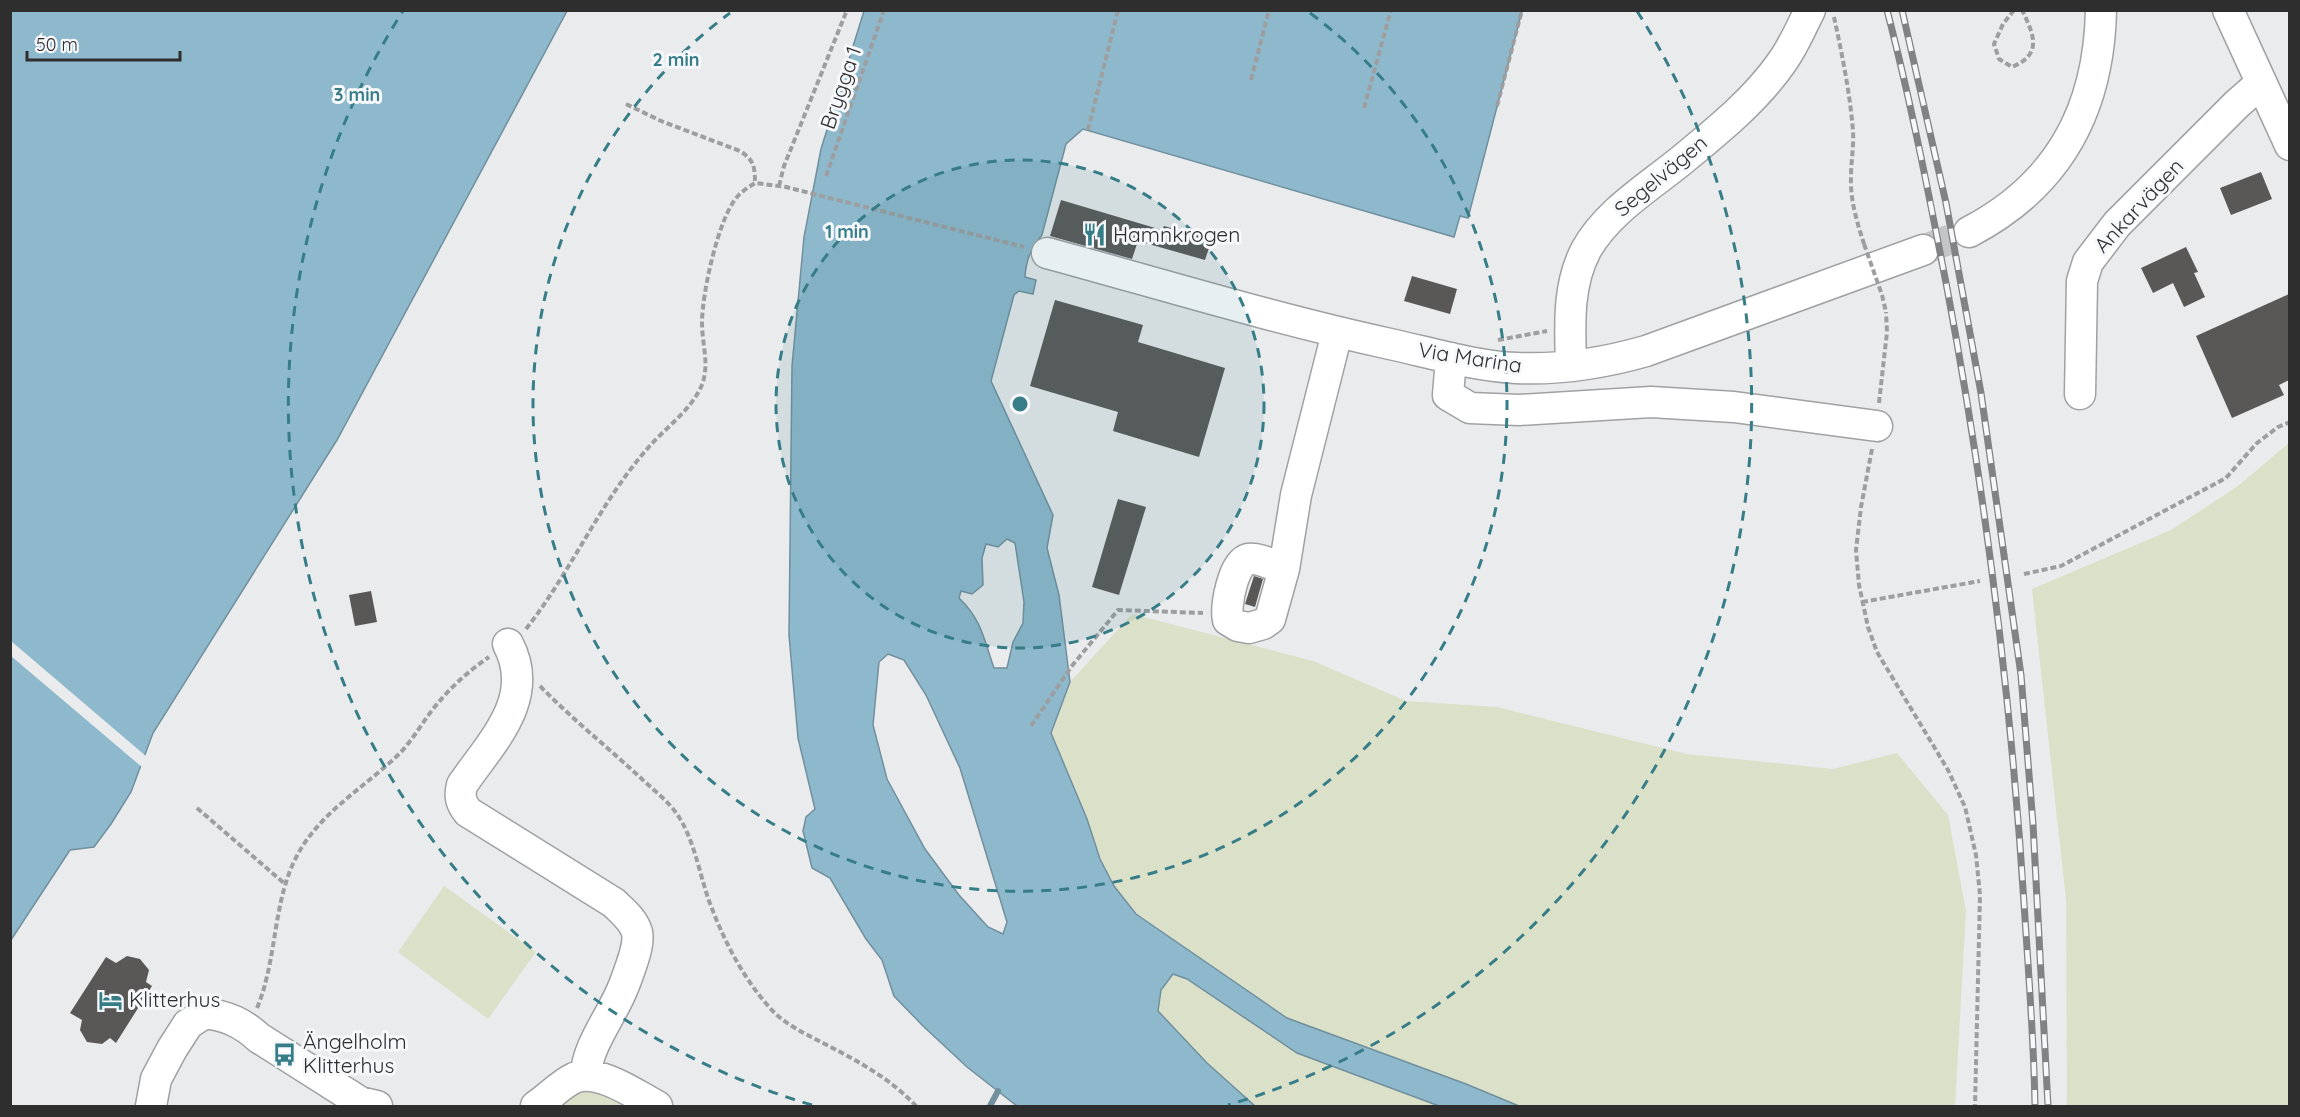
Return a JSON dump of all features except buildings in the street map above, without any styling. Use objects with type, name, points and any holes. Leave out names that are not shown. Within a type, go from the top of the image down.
[{"type":"street","name":"Segelvägen","points":[[1571,366],[1570,326],[1573,283],[1586,250],[1605,222],[1689,155],[1752,99],[1783,62],[1810,10]]},
{"type":"street","points":[[1970,232],[1995,218],[2026,193],[2062,154],[2090,95],[2100,39],[2101,10]]},
{"type":"street","points":[[2228,10],[2289,145]]},
{"type":"street","name":"Ankarvägen","points":[[2080,394],[2082,281],[2088,262],[2117,224],[2261,83]]},
{"type":"street","name":"Via Marina","points":[[1047,253],[1337,333],[1451,358],[1515,368],[1608,362],[1646,351],[1923,250]]},
{"type":"street","points":[[1284,570],[1256,560],[1247,559],[1242,563],[1227,602],[1228,620],[1238,626],[1249,628],[1263,624],[1270,619],[1284,570],[1296,495],[1337,333]]},
{"type":"street","points":[[1451,358],[1448,394],[1470,408],[1519,410],[1651,402],[1734,407],[1877,426]]},
{"type":"street","points":[[508,644],[516,658],[518,673],[513,709],[462,785],[461,804],[468,812],[614,903],[632,921],[637,933],[636,950],[622,990],[592,1051],[586,1067],[586,1075]]},
{"type":"street","points":[[151,1107],[156,1078],[188,1024],[205,1013],[225,1016],[248,1028],[360,1102],[377,1107]]},
{"type":"street","points":[[536,1107],[573,1078],[586,1075],[613,1083],[657,1107]]},
{"type":"path","points":[[778,186],[847,10]]},
{"type":"path","name":"Brygga 1","points":[[826,176],[884,10]]},
{"type":"path","points":[[1088,130],[1118,10]]},
{"type":"path","points":[[1251,80],[1269,10]]},
{"type":"path","points":[[1364,108],[1391,10]]},
{"type":"path","points":[[1497,106],[1522,10]]},
{"type":"path","points":[[2014,10],[2003,24],[1994,44],[1999,59],[2012,67],[2024,62],[2034,49],[2033,33],[2022,10]]},
{"type":"path","points":[[1832,11],[1851,108],[1853,133],[1850,178],[1855,216],[1886,312],[1887,332],[1877,426],[1861,507],[1856,550],[1862,602],[1877,652],[1948,770],[1965,807],[1971,832],[1980,895],[1975,1107]]},
{"type":"path","points":[[626,104],[661,121],[740,151],[750,158],[755,166],[755,183]]},
{"type":"path","points":[[248,1028],[260,1000],[275,940],[285,884],[298,852],[328,813],[399,753],[438,702],[468,671],[522,634],[632,466],[697,394],[706,371],[702,324],[704,305],[718,240],[728,210],[737,196],[755,183],[786,187],[1047,253]]},
{"type":"path","points":[[1496,340],[1570,326]]},
{"type":"path","points":[[2024,574],[2061,566],[2226,478],[2257,443],[2278,427],[2289,423]]},
{"type":"path","points":[[1862,602],[1980,581]]},
{"type":"path","points":[[1031,726],[1071,667],[1118,610],[1227,614]]},
{"type":"path","points":[[518,673],[527,673],[568,714],[669,804],[679,818],[692,847],[709,900],[734,957],[771,1010],[792,1026],[848,1056],[895,1085],[915,1107]]},
{"type":"path","points":[[197,808],[285,884]]},
{"type":"green space","points":[[2289,443],[2289,1106],[2067,1106],[2066,900],[2032,589],[2171,530],[2238,486]]},
{"type":"green space","points":[[1132,614],[1313,661],[1406,701],[1497,707],[1687,754],[1833,769],[1897,753],[1948,815],[1966,911],[1955,1106],[1519,1106],[1287,1018],[1136,913],[1114,886],[1100,859],[1087,819],[1051,733],[1070,682]]},
{"type":"green space","points":[[444,886],[536,952],[488,1019],[398,952]]},
{"type":"green space","points":[[1173,974],[1187,979],[1297,1053],[1439,1106],[1255,1106],[1207,1063],[1157,1011],[1161,990]]},
{"type":"green space","points":[[588,1082],[640,1106],[556,1106]]},
{"type":"water","points":[[11,11],[567,11],[337,440],[153,733],[131,792],[94,847],[70,850],[11,940]]},
{"type":"water","points":[[864,11],[1522,11],[1468,218],[1460,216],[1454,237],[1083,129],[1066,144],[1042,235],[1028,260],[1025,277],[1036,280],[1033,294],[1019,291],[1014,295],[991,381],[1053,515],[1047,548],[1059,595],[1070,682],[1051,733],[1087,819],[1100,859],[1114,886],[1136,914],[1287,1018],[1519,1106],[1439,1106],[1297,1053],[1187,979],[1173,974],[1161,990],[1158,1011],[1207,1063],[1255,1106],[1017,1106],[967,1067],[894,996],[882,960],[866,939],[830,878],[812,868],[803,831],[806,817],[815,809],[798,738],[789,635],[792,366],[804,237],[821,149]],"holes":[[[1007,539],[1015,543],[1024,602],[1023,623],[1013,642],[1007,668],[994,668],[978,622],[959,598],[961,591],[972,594],[983,585],[982,558],[986,544],[998,547]],[[888,654],[904,660],[926,695],[960,768],[1007,922],[1003,934],[988,927],[959,895],[925,849],[887,779],[873,725],[879,662]]]},
{"type":"pier","points":[[11,641],[147,757],[143,768],[11,656]]},
{"type":"waterway","points":[[990,1106],[998,1091]]},
{"type":"tunnel","points":[[1923,250],[1969,232]]},
{"type":"railway","points":[[1887,10],[1912,114],[1947,288],[1974,444],[1996,602],[2020,839],[2035,1106]]},
{"type":"railway","points":[[1902,10],[1946,203],[1981,393],[2021,675],[2033,824],[2048,1106]]},
{"type":"place","name":"Hamnkrogen","points":[[1095,235]]},
{"type":"place","name":"Klitterhus","points":[[111,1000]]},
{"type":"place","name":"Ängelholm Klitterhus","points":[[285,1054]]}]
